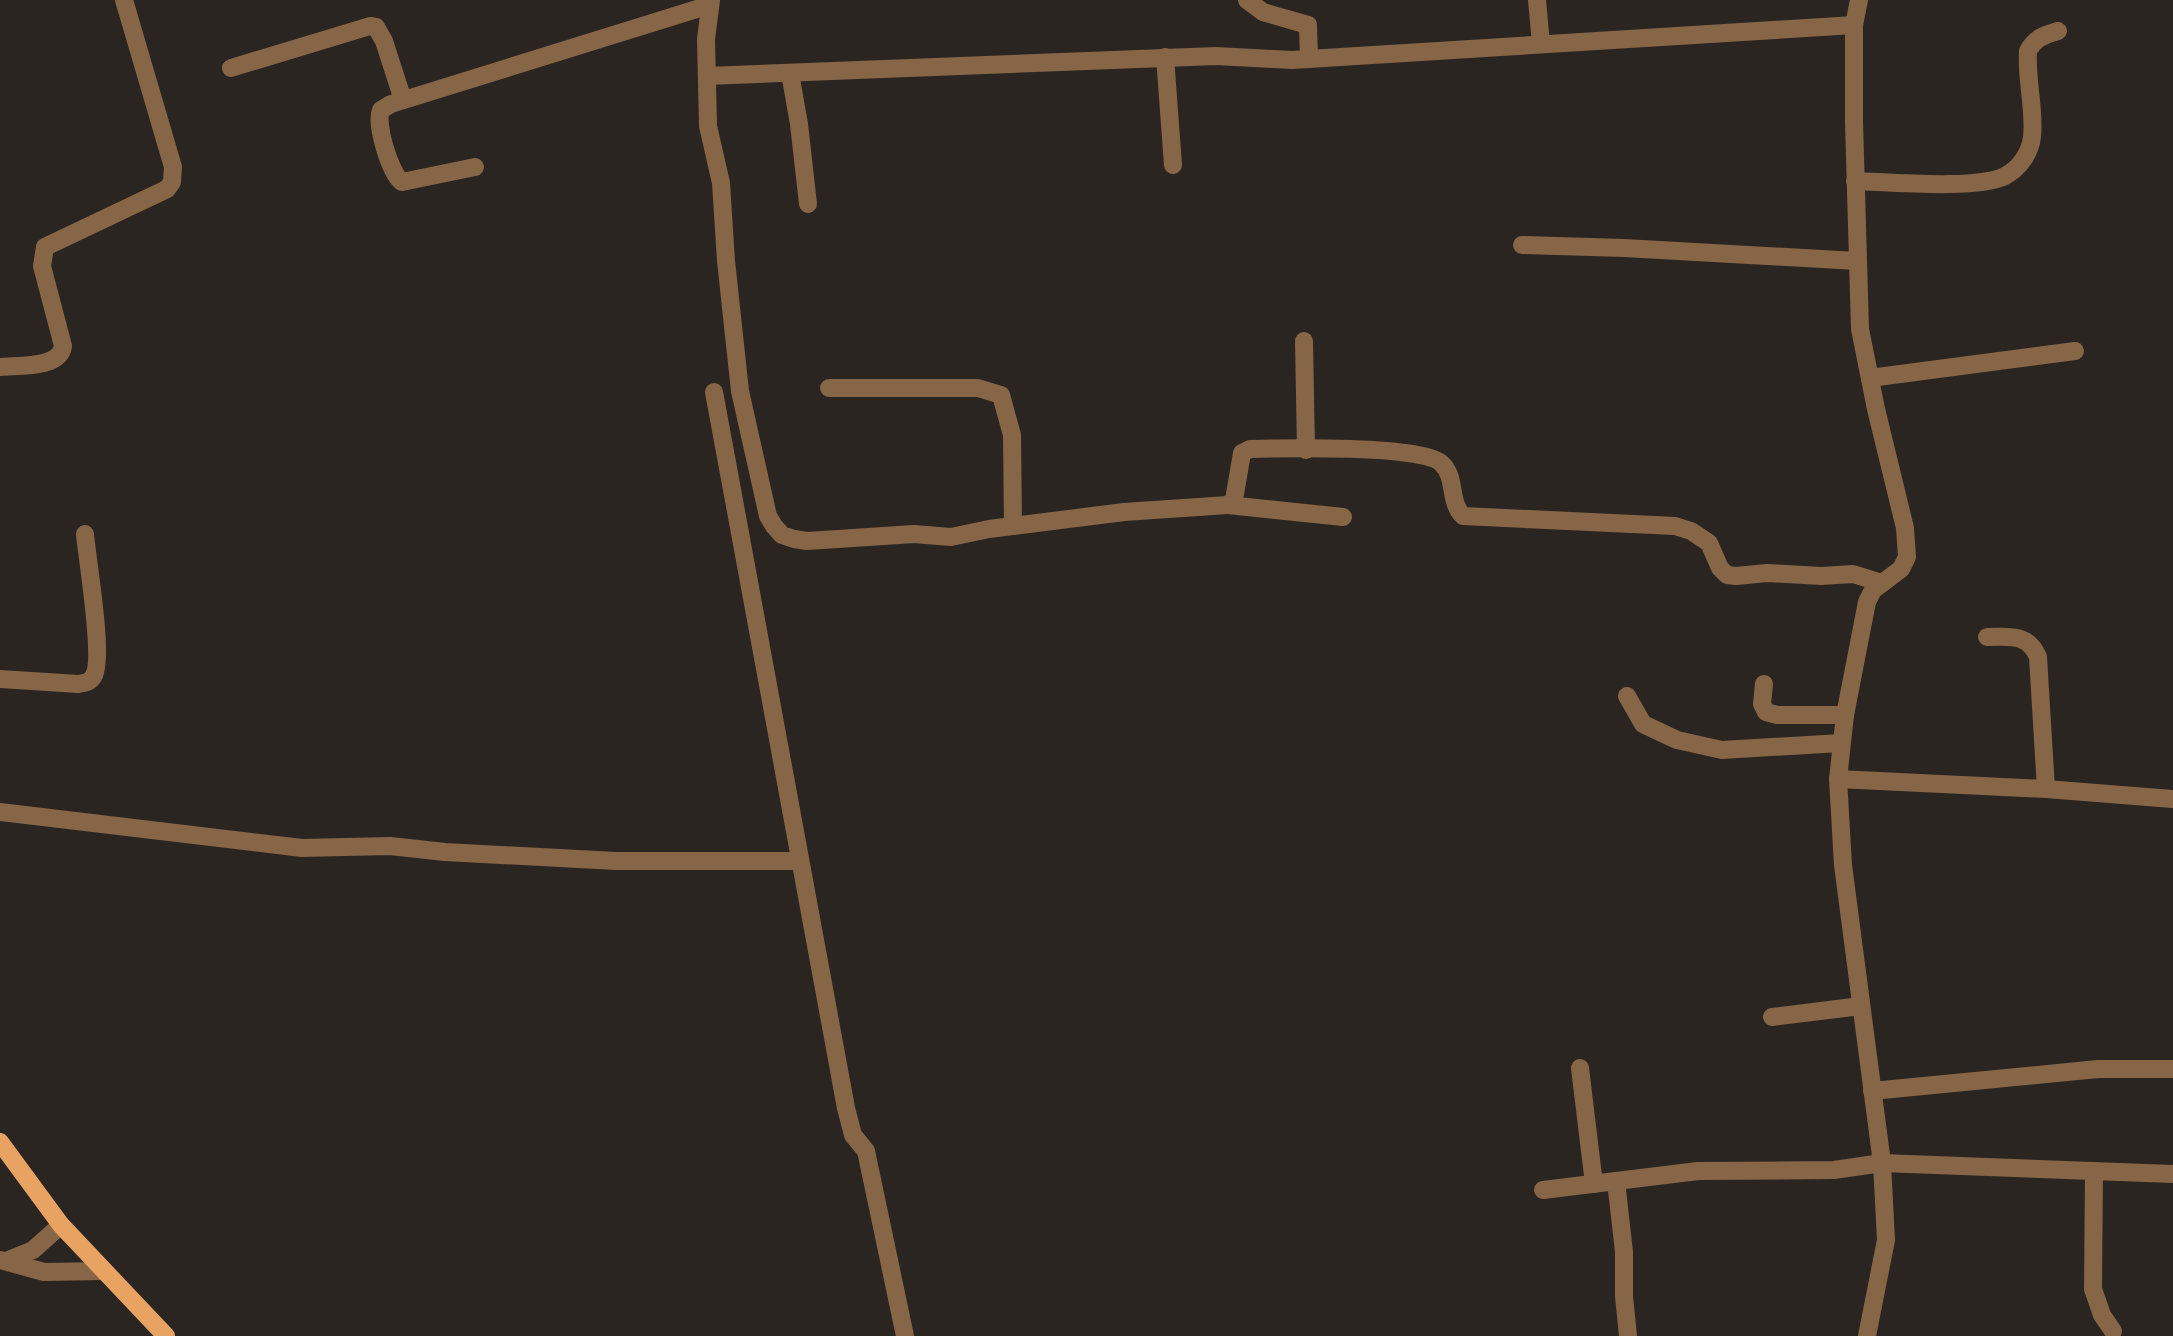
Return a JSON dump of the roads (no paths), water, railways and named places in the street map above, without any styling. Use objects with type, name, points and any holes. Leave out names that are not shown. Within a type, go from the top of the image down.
[{"type":"main road","points":[[0,1142],[61,1225],[166,1336]]},
{"type":"street","points":[[0,367],[48,362],[62,354],[63,346],[42,266],[45,247],[167,189],[172,182],[173,167],[124,0]]},
{"type":"street","points":[[1247,0],[1263,12],[1308,25],[1309,59]]},
{"type":"street","points":[[1537,0],[1541,44]]},
{"type":"street","points":[[1859,0],[1854,25],[1860,329],[1905,528],[1907,558],[1901,569],[1882,583],[1867,602],[1845,715],[1838,779],[1843,864],[1882,1163],[1886,1240],[1867,1336]]},
{"type":"street","points":[[475,167],[408,182],[398,179],[389,157],[379,115],[384,106],[708,3],[708,126],[721,183],[726,261],[740,391],[764,502],[774,527],[782,535],[807,541],[914,534],[951,537],[1124,512],[1228,505],[1343,517]]},
{"type":"street","points":[[706,76],[1216,55],[1309,59],[1854,25]]},
{"type":"street","points":[[231,68],[370,26],[376,27],[384,41],[403,100]]},
{"type":"street","points":[[1855,181],[1968,183],[2006,176],[2028,153],[2032,136],[2028,51],[2041,35],[2058,31]]},
{"type":"street","points":[[1166,57],[1173,165]]},
{"type":"street","points":[[790,73],[808,204]]},
{"type":"street","points":[[1522,245],[1857,261]]},
{"type":"street","points":[[1304,341],[1306,450]]},
{"type":"street","points":[[1870,377],[2075,351]]},
{"type":"street","points":[[829,388],[978,387],[1002,394],[1012,435],[1013,526]]},
{"type":"street","points":[[714,392],[846,1108],[853,1135],[866,1151],[905,1336]]},
{"type":"street","points":[[1228,505],[1234,499],[1242,453],[1250,449],[1404,451],[1434,457],[1443,464],[1450,475],[1455,506],[1463,516],[1675,526],[1691,531],[1710,543],[1720,568],[1727,575],[1766,573],[1821,576],[1853,573],[1882,583]]},
{"type":"street","points":[[0,678],[78,684],[89,682],[94,677],[98,656],[85,534]]},
{"type":"street","points":[[1987,636],[2026,640],[2033,646],[2038,657],[2046,789]]},
{"type":"street","points":[[1765,684],[1762,704],[1766,712],[1777,715],[1845,715]]},
{"type":"street","points":[[1627,696],[1643,724],[1677,740],[1722,750],[1841,743]]},
{"type":"street","points":[[1838,779],[2046,789],[2173,799]]},
{"type":"street","points":[[0,812],[302,848],[390,846],[446,852],[616,861],[800,861]]},
{"type":"street","points":[[1772,1017],[1861,1006]]},
{"type":"street","points":[[1580,1068],[1594,1184]]},
{"type":"street","points":[[1872,1091],[2098,1069],[2173,1069]]},
{"type":"street","points":[[1543,1190],[1698,1171],[1834,1170],[1882,1163],[2173,1174]]},
{"type":"street","points":[[2094,1171],[2093,1289],[2102,1315],[2113,1331]]},
{"type":"street","points":[[1616,1181],[1624,1252],[1628,1336]]},
{"type":"street","points":[[3,1261],[33,1250],[61,1225]]},
{"type":"street","points":[[3,1261],[44,1272],[103,1271]]}]
